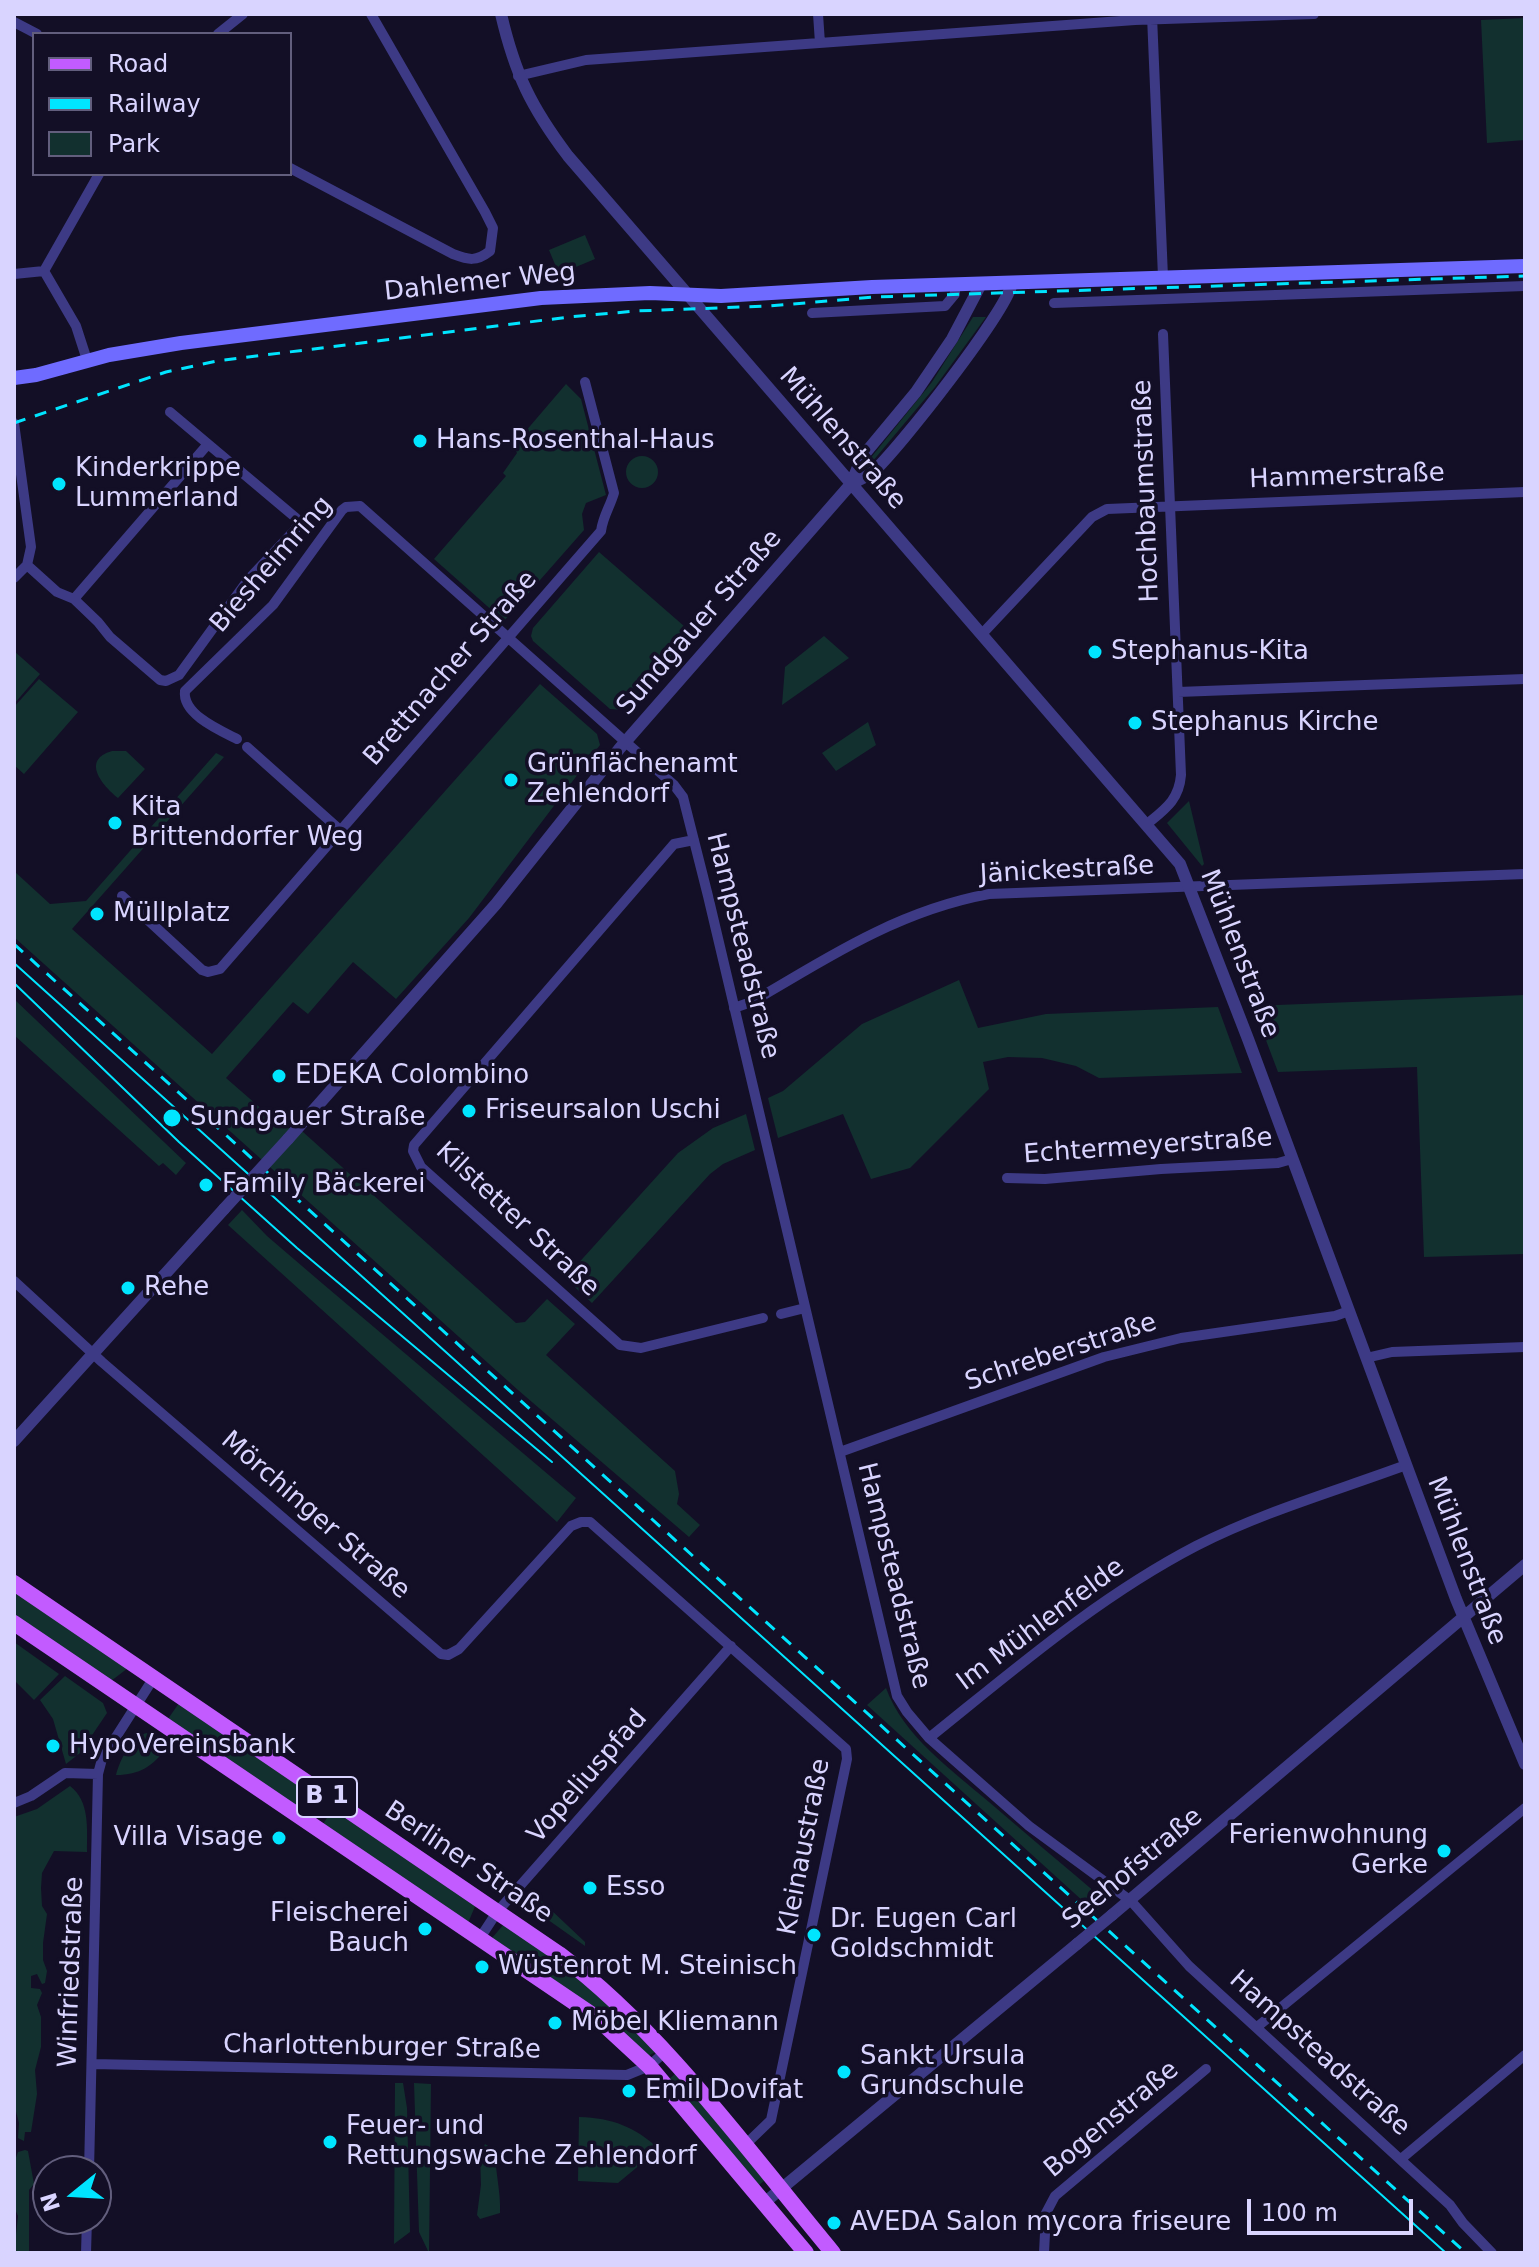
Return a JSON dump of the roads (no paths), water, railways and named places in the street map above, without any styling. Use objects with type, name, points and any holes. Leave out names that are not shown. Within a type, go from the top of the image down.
[{"type":"main road","name":"Dahlemer Weg","points":[[14,378],[87,360],[181,343],[530,299],[650,293],[721,296],[1163,277],[1525,266]]},
{"type":"main road","name":"Berliner Straße","points":[[14,1583],[559,1954],[599,1986],[643,2026],[833,2253]]},
{"type":"main road","name":"B 1","points":[[14,1623],[597,2018],[649,2066],[806,2253]]},
{"type":"street","points":[[220,32],[243,14]]},
{"type":"street","points":[[292,169],[453,254],[469,260],[480,259],[490,251],[493,236],[488,218],[371,14]]},
{"type":"street","name":"Mühlenstraße","points":[[501,14],[518,76],[539,115],[568,156],[1180,864],[1463,1617],[1525,1764]]},
{"type":"street","points":[[818,14],[820,43]]},
{"type":"street","points":[[518,76],[586,60],[1152,17],[1314,14]]},
{"type":"street","points":[[1152,17],[1163,277]]},
{"type":"street","points":[[14,22],[33,32]]},
{"type":"street","points":[[44,271],[98,176]]},
{"type":"street","points":[[1426,269],[1427,289]]},
{"type":"street","points":[[14,274],[44,271]]},
{"type":"street","points":[[44,271],[76,326],[87,360]]},
{"type":"street","points":[[1351,272],[1352,292]]},
{"type":"street","points":[[1202,276],[1202,298]]},
{"type":"street","points":[[1110,279],[1110,301]]},
{"type":"street","name":"Sundgauer Straße","points":[[851,484],[872,473],[924,412],[1004,305],[1012,283]]},
{"type":"street","name":"Sundgauer Straße","points":[[14,1441],[496,904],[627,740],[851,484],[862,457],[906,404],[952,339],[981,284]]},
{"type":"street","points":[[812,313],[945,306],[955,294],[955,285]]},
{"type":"street","points":[[1054,303],[1525,286]]},
{"type":"street","name":"Hochbaumstraße","points":[[1147,824],[1170,805],[1180,788],[1163,334]]},
{"type":"street","name":"Brettnacher Straße","points":[[122,896],[202,970],[220,969],[601,531],[603,516],[614,493],[585,382]]},
{"type":"street","points":[[27,565],[57,592],[74,599],[110,637],[160,680],[166,681],[179,675],[248,580],[298,524],[296,518],[170,412]]},
{"type":"street","points":[[14,423],[31,547],[27,565],[14,578]]},
{"type":"street","points":[[74,599],[208,444]]},
{"type":"street","name":"Hammerstraße","points":[[982,634],[1095,515],[1112,508],[1525,492]]},
{"type":"street","name":"Biesheimring","points":[[237,739],[209,724],[188,706],[185,691],[273,605],[342,510],[360,506],[416,557]]},
{"type":"street","name":"Hampsteadstraße","points":[[416,557],[627,740],[683,797],[892,1680],[907,1712],[929,1738],[1029,1826],[1131,1901],[1189,1966],[1450,2205],[1492,2253]]},
{"type":"street","points":[[1178,692],[1525,679]]},
{"type":"street","points":[[247,747],[340,830]]},
{"type":"street","name":"Kilstetter Straße","points":[[694,840],[674,844],[414,1145],[413,1151],[421,1167],[620,1345],[641,1348],[763,1318]]},
{"type":"street","name":"Jänickestraße","points":[[734,1008],[754,1001],[865,935],[948,903],[989,894],[1525,874]]},
{"type":"street","name":"Echtermeyerstraße","points":[[1007,1178],[1045,1179],[1278,1163],[1292,1159]]},
{"type":"street","name":"Mörchinger Straße","points":[[14,1281],[93,1354],[444,1655],[459,1649],[571,1526],[581,1522]]},
{"type":"street","points":[[781,1314],[805,1308]]},
{"type":"street","name":"Schreberstraße","points":[[840,1452],[1104,1357],[1181,1338],[1335,1316],[1349,1311]]},
{"type":"street","points":[[1366,1358],[1392,1352],[1525,1347]]},
{"type":"street","name":"Im Mühlenfelde","points":[[929,1738],[1083,1615],[1157,1568],[1221,1534],[1406,1465]]},
{"type":"street","name":"Kleinaustraße","points":[[581,1522],[590,1522],[600,1529],[846,1749],[848,1755],[771,2120],[744,2146]]},
{"type":"street","name":"Seehofstraße","points":[[764,2203],[1131,1901],[1525,1565]]},
{"type":"street","name":"Vopeliuspfad","points":[[480,1938],[497,1912],[731,1646]]},
{"type":"street","name":"Winfriedstraße","points":[[89,2155],[98,1774],[102,1759],[153,1679]]},
{"type":"street","points":[[14,1803],[31,1796],[65,1773],[98,1774]]},
{"type":"street","points":[[1257,2027],[1525,1808]]},
{"type":"street","name":"Charlottenburger Straße","points":[[92,2064],[627,2075],[649,2066],[665,2052]]},
{"type":"street","points":[[1401,2159],[1525,2055]]},
{"type":"street","name":"Bogenstraße","points":[[1044,2253],[1046,2213],[1055,2196],[1206,2069]]},
{"type":"tram line","points":[[14,963],[1446,2253]]},
{"type":"tram line","points":[[14,983],[179,1142],[297,1248],[552,1462]]},
{"type":"railway","points":[[14,423],[166,372],[217,361],[569,317],[874,297],[1525,276]]},
{"type":"railway","points":[[14,944],[1466,2253]]},
{"type":"place","name":"Hans-Rosenthal-Haus","points":[[420,441]]},
{"type":"place","name":"Kinderkrippe Lummerland","points":[[59,484]]},
{"type":"place","name":"Stephanus-Kita","points":[[1095,652]]},
{"type":"place","name":"Stephanus Kirche","points":[[1135,723]]},
{"type":"place","name":"Grünflächenamt Zehlendorf","points":[[511,780]]},
{"type":"place","name":"Kita Brittendorfer Weg","points":[[115,823]]},
{"type":"place","name":"Müllplatz","points":[[97,914]]},
{"type":"place","name":"EDEKA Colombino","points":[[279,1076]]},
{"type":"place","name":"Friseursalon Uschi","points":[[469,1111]]},
{"type":"place","name":"Sundgauer Straße","points":[[172,1118]]},
{"type":"place","name":"Family Bäckerei","points":[[206,1185]]},
{"type":"place","name":"Rehe","points":[[128,1288]]},
{"type":"place","name":"HypoVereinsbank","points":[[53,1746]]},
{"type":"place","name":"Villa Visage","points":[[279,1838]]},
{"type":"place","name":"Ferienwohnung Gerke","points":[[1444,1851]]},
{"type":"place","name":"Esso","points":[[590,1888]]},
{"type":"place","name":"Fleischerei Bauch","points":[[425,1929]]},
{"type":"place","name":"Dr. Eugen Carl Goldschmidt","points":[[814,1935]]},
{"type":"place","name":"Wüstenrot M. Steinisch","points":[[482,1967]]},
{"type":"place","name":"Möbel Kliemann","points":[[555,2023]]},
{"type":"place","name":"Sankt Ursula Grundschule","points":[[844,2072]]},
{"type":"place","name":"Emil Dovifat","points":[[629,2091]]},
{"type":"place","name":"Feuer- und Rettungswache Zehlendorf","points":[[330,2142]]},
{"type":"place","name":"AVEDA Salon mycora friseure","points":[[834,2223]]}]
